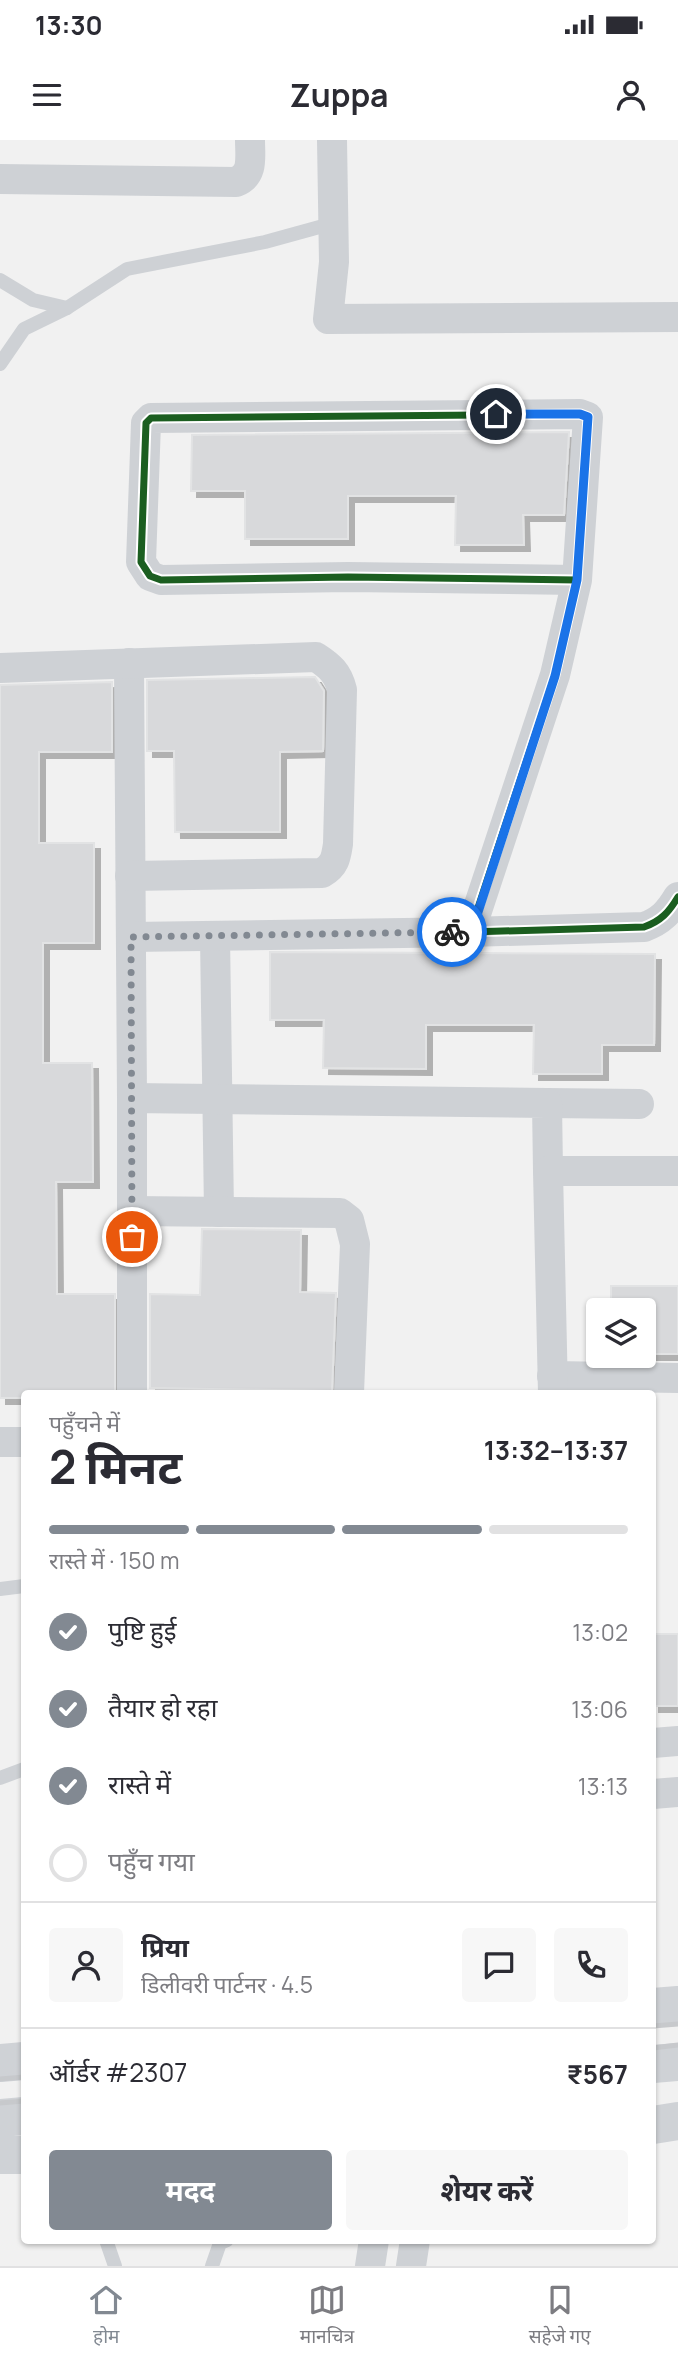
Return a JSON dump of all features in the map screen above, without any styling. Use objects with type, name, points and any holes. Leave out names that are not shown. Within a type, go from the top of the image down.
[{"type":"main road","points":[[656,2007],[678,2005]]},
{"type":"main road","points":[[0,2063],[21,2061]]},
{"type":"main road","points":[[656,2064],[678,2062]]},
{"type":"main road","points":[[0,2118],[21,2116]]},
{"type":"main road","points":[[656,2125],[678,2121]]},
{"type":"street","points":[[0,178],[236,182],[250,172],[250,140]]},
{"type":"street","points":[[332,140],[334,262],[328,319],[678,317]]},
{"type":"street","points":[[470,932],[555,676],[577,580],[589,422],[585,415],[247,416],[151,418],[146,423],[141,562],[150,576],[162,580],[348,577],[577,580]]},
{"type":"street","points":[[0,668],[316,657],[328,664],[338,677],[342,690],[338,844],[336,858],[330,868],[322,873],[130,876]]},
{"type":"street","points":[[129,663],[132,1390]]},
{"type":"street","points":[[131,937],[644,927],[667,914],[678,897]]},
{"type":"street","points":[[215,936],[219,1212]]},
{"type":"street","points":[[132,1098],[639,1104]]},
{"type":"street","points":[[547,1103],[553,1385],[678,1378]]},
{"type":"street","points":[[548,1171],[678,1171]]},
{"type":"street","points":[[132,1211],[340,1213],[349,1220],[355,1244],[349,1390]]},
{"type":"street","points":[[0,1442],[21,1442]]},
{"type":"street","points":[[656,1743],[678,1741]]},
{"type":"street","points":[[656,1794],[678,1792]]},
{"type":"street","points":[[370,2266],[373,2244]]},
{"type":"street","points":[[411,2266],[414,2244]]},
{"type":"lane","points":[[0,364],[24,329],[67,308],[127,269],[265,242],[334,223]]},
{"type":"lane","points":[[0,280],[33,300],[67,308]]},
{"type":"lane","points":[[0,1589],[21,1586]]},
{"type":"lane","points":[[0,1778],[21,1770]]},
{"type":"lane","points":[[107,2244],[115,2266]]},
{"type":"lane","points":[[212,2266],[220,2244]]},
{"type":"building","points":[[569,432],[564,515],[523,515],[524,545],[455,545],[456,496],[348,496],[348,539],[245,539],[245,491],[191,491],[192,435]]},
{"type":"building","points":[[315,677],[324,691],[323,751],[280,752],[280,832],[175,832],[174,751],[147,751],[147,680]]},
{"type":"building","points":[[112,682],[112,752],[39,752],[39,843],[94,843],[94,943],[43,943],[43,1063],[92,1063],[93,1182],[56,1182],[57,1294],[115,1294],[115,1390],[21,1390],[21,1398],[0,1398],[0,685]]},
{"type":"building","points":[[270,952],[655,954],[654,1045],[602,1045],[602,1074],[533,1074],[534,1025],[426,1025],[426,1069],[323,1068],[324,1020],[270,1020]]},
{"type":"building","points":[[202,1229],[301,1230],[300,1292],[336,1293],[332,1390],[150,1388],[150,1294],[200,1295]]},
{"type":"building","points":[[611,1286],[678,1286],[678,1354],[656,1354],[656,1298],[611,1298]]},
{"type":"building","points":[[656,1634],[678,1634],[678,1706],[656,1706]]},
{"type":"railway","points":[[656,2026],[678,2024]]},
{"type":"railway","points":[[656,2048],[678,2045]]},
{"type":"railway","points":[[0,2079],[21,2077]]},
{"type":"railway","points":[[0,2103],[21,2101]]},
{"type":"cycle path","points":[[577,580],[348,577],[161,580],[150,576],[141,562],[146,423],[151,418],[580,414],[588,417],[577,580],[555,675],[470,932],[644,927],[664,915],[678,897]]},
{"type":"way so far","points":[[132,1237],[131,937],[452,932]]},
{"type":"route","points":[[452,932],[470,932],[478,912],[555,676],[577,580],[588,417],[580,414],[496,414]]}]
